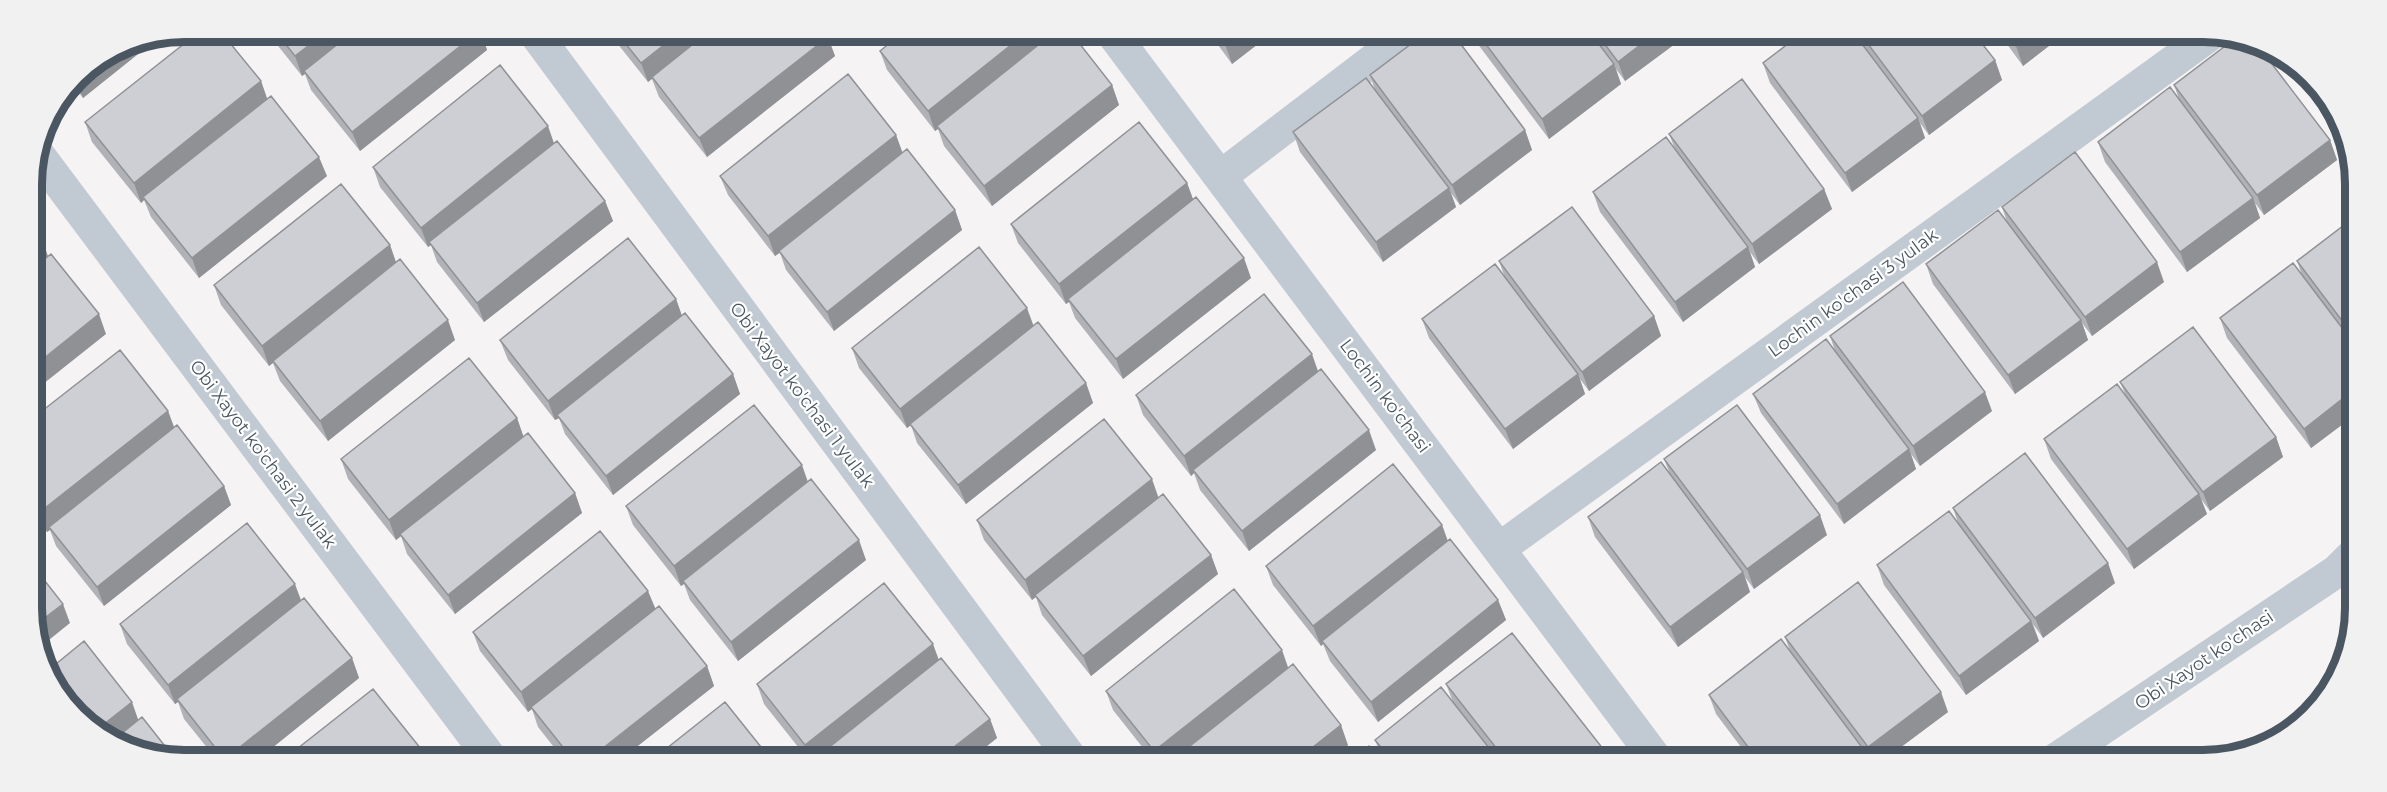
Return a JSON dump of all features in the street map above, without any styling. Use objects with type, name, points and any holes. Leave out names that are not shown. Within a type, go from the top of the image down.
[{"type":"street","name":"Obi Xayot ko'chasi 1 yulak","points":[[541,42],[1064,750]]},
{"type":"street","name":"Lochin ko'chasi","points":[[1119,42],[1649,750]]},
{"type":"street","points":[[1220,177],[1397,42]]},
{"type":"street","name":"Lochin ko'chasi 3 yulak","points":[[1499,549],[2199,42]]},
{"type":"street","name":"Obi Xayot ko'chasi 2 yulak","points":[[44,162],[485,750]]},
{"type":"street","name":"Obi Xayot ko'chasi","points":[[2070,750],[2337,572],[2345,563]]},
{"type":"building","points":[[186,42],[229,42],[261,81],[134,183],[85,122]]},
{"type":"building","points":[[284,42],[313,42],[295,56]]},
{"type":"building","points":[[340,42],[465,42],[352,132],[304,71]]},
{"type":"building","points":[[624,42],[668,42],[641,63]]},
{"type":"building","points":[[696,42],[822,42],[699,138],[652,77]]},
{"type":"building","points":[[891,42],[1015,42],[928,111],[880,51]]},
{"type":"building","points":[[1042,42],[1078,42],[1112,85],[984,186],[937,126]]},
{"type":"building","points":[[1414,42],[1459,42],[1525,130],[1452,185],[1370,75]]},
{"type":"building","points":[[1484,42],[1597,42],[1614,64],[1542,119]]},
{"type":"building","points":[[1603,42],[1644,42],[1618,62]]},
{"type":"building","points":[[1790,42],[1861,42],[1918,118],[1845,173],[1763,63]]},
{"type":"building","points":[[1866,42],[1981,42],[1995,60],[1922,116]]},
{"type":"building","points":[[2228,44],[2258,53],[2267,58],[2330,140],[2257,195],[2174,85]]},
{"type":"building","points":[[500,65],[548,126],[421,228],[373,167]]},
{"type":"building","points":[[848,74],[896,135],[768,236],[720,176]]},
{"type":"building","points":[[1366,78],[1449,188],[1376,242],[1293,132]]},
{"type":"building","points":[[1742,79],[1824,189],[1752,244],[1669,134]]},
{"type":"building","points":[[2170,87],[2253,198],[2180,252],[2098,142]]},
{"type":"building","points":[[271,96],[319,157],[192,258],[143,197]]},
{"type":"building","points":[[1139,122],[1187,183],[1059,284],[1011,224]]},
{"type":"building","points":[[1666,137],[1748,247],[1675,302],[1593,192]]},
{"type":"building","points":[[557,141],[605,201],[477,303],[429,242]]},
{"type":"building","points":[[907,149],[955,210],[827,312],[779,251]]},
{"type":"building","points":[[2075,152],[2157,262],[2085,317],[2002,207]]},
{"type":"building","points":[[341,184],[390,245],[262,346],[214,285]]},
{"type":"building","points":[[1196,197],[1244,258],[1116,359],[1068,299]]},
{"type":"building","points":[[1572,207],[1654,316],[1582,372],[1499,261]]},
{"type":"building","points":[[1998,210],[2081,320],[2008,375],[1926,264]]},
{"type":"building","points":[[2345,224],[2345,325],[2297,261]]},
{"type":"building","points":[[628,238],[676,299],[548,401],[500,340]]},
{"type":"building","points":[[979,247],[1027,308],[900,409],[852,348]]},
{"type":"building","points":[[51,254],[99,314],[42,360],[42,261]]},
{"type":"building","points":[[400,259],[448,320],[320,421],[273,361]]},
{"type":"building","points":[[2293,263],[2345,332],[2345,397],[2304,429],[2220,318]]},
{"type":"building","points":[[1495,264],[1578,374],[1505,429],[1422,319]]},
{"type":"building","points":[[1903,282],[1985,392],[1913,446],[1830,336]]},
{"type":"building","points":[[1264,294],[1312,354],[1184,456],[1136,395]]},
{"type":"building","points":[[685,313],[733,374],[606,476],[557,415]]},
{"type":"building","points":[[1038,322],[1086,383],[958,485],[910,424]]},
{"type":"building","points":[[2193,327],[2276,437],[2203,492],[2120,382]]},
{"type":"building","points":[[1826,339],[1909,449],[1837,504],[1753,394]]},
{"type":"building","points":[[120,350],[168,411],[42,510],[42,411]]},
{"type":"building","points":[[469,358],[517,418],[389,520],[341,459]]},
{"type":"building","points":[[1321,369],[1369,430],[1242,531],[1193,470]]},
{"type":"building","points":[[2117,384],[2199,494],[2127,549],[2044,439]]},
{"type":"building","points":[[754,405],[802,465],[674,566],[626,506]]},
{"type":"building","points":[[1737,405],[1820,515],[1747,569],[1664,459]]},
{"type":"building","points":[[1104,419],[1152,479],[1025,580],[977,520]]},
{"type":"building","points":[[177,425],[224,486],[97,587],[49,527]]},
{"type":"building","points":[[528,433],[575,493],[448,595],[400,534]]},
{"type":"building","points":[[2025,453],[2108,563],[2035,618],[1953,508]]},
{"type":"building","points":[[1661,462],[1743,572],[1670,627],[1588,517]]},
{"type":"building","points":[[1393,464],[1442,525],[1313,626],[1266,566]]},
{"type":"building","points":[[811,479],[859,540],[731,642],[683,581]]},
{"type":"building","points":[[1163,494],[1211,555],[1083,656],[1035,595]]},
{"type":"building","points":[[1949,511],[2031,621],[1959,676],[1877,565]]},
{"type":"building","points":[[247,523],[295,584],[168,685],[120,624]]},
{"type":"building","points":[[600,531],[648,591],[521,692],[473,632]]},
{"type":"building","points":[[1450,539],[1498,600],[1371,702],[1322,641]]},
{"type":"building","points":[[42,577],[63,604],[43,619]]},
{"type":"building","points":[[1858,582],[1941,692],[1868,747],[1785,637]]},
{"type":"building","points":[[884,583],[933,644],[805,745],[757,684]]},
{"type":"building","points":[[1234,589],[1282,650],[1155,750],[1106,691]]},
{"type":"building","points":[[304,598],[352,658],[236,750],[217,750],[177,699]]},
{"type":"building","points":[[659,606],[707,666],[601,750],[565,750],[531,707]]},
{"type":"building","points":[[1512,633],[1604,750],[1498,750],[1446,684]]},
{"type":"building","points":[[1781,639],[1864,750],[1750,750],[1709,695]]},
{"type":"building","points":[[84,641],[132,702],[103,725],[83,709],[71,695],[55,665]]},
{"type":"building","points":[[941,658],[990,719],[950,750],[826,750]]},
{"type":"building","points":[[1293,664],[1341,725],[1309,750],[1185,750]]},
{"type":"building","points":[[1441,687],[1491,750],[1383,750],[1375,740]]},
{"type":"building","points":[[373,689],[421,749],[420,750],[296,750]]},
{"type":"building","points":[[725,702],[763,750],[665,750]]},
{"type":"building","points":[[142,717],[167,749],[147,745],[120,735]]}]
